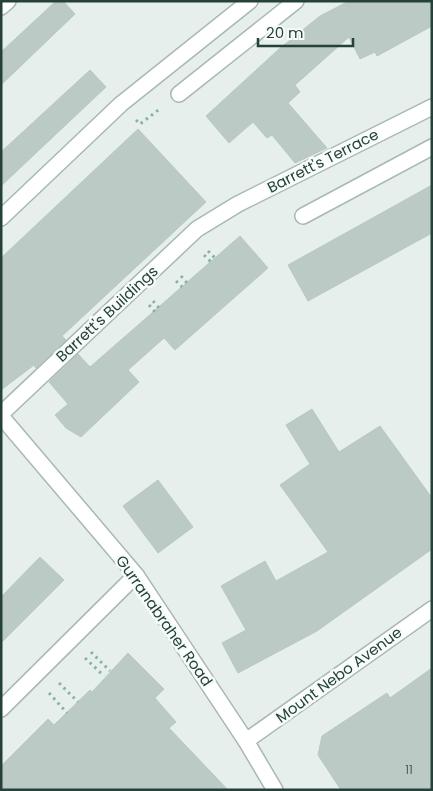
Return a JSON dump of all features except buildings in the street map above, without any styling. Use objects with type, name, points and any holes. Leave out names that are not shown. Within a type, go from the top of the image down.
[{"type":"street","points":[[1,7],[8,1]]},
{"type":"street","points":[[1,218],[121,104],[250,1]]},
{"type":"street","points":[[179,94],[296,1]]},
{"type":"street","name":"Barrett's Terrace","points":[[215,217],[432,107]]},
{"type":"street","points":[[302,216],[432,147]]},
{"type":"street","name":"Barrett's Buildings","points":[[1,415],[197,229],[215,217]]},
{"type":"street","name":"Gurranabraher Road","points":[[1,415],[136,575],[246,741],[275,790]]},
{"type":"street","points":[[1,709],[136,575]]},
{"type":"street","name":"Mount Nebo Avenue","points":[[246,741],[432,609]]},
{"type":"path","points":[[85,645],[110,670]]},
{"type":"path","points":[[78,652],[104,676]]},
{"type":"path","points":[[53,677],[78,702]]},
{"type":"path","points":[[43,687],[67,713]]}]
